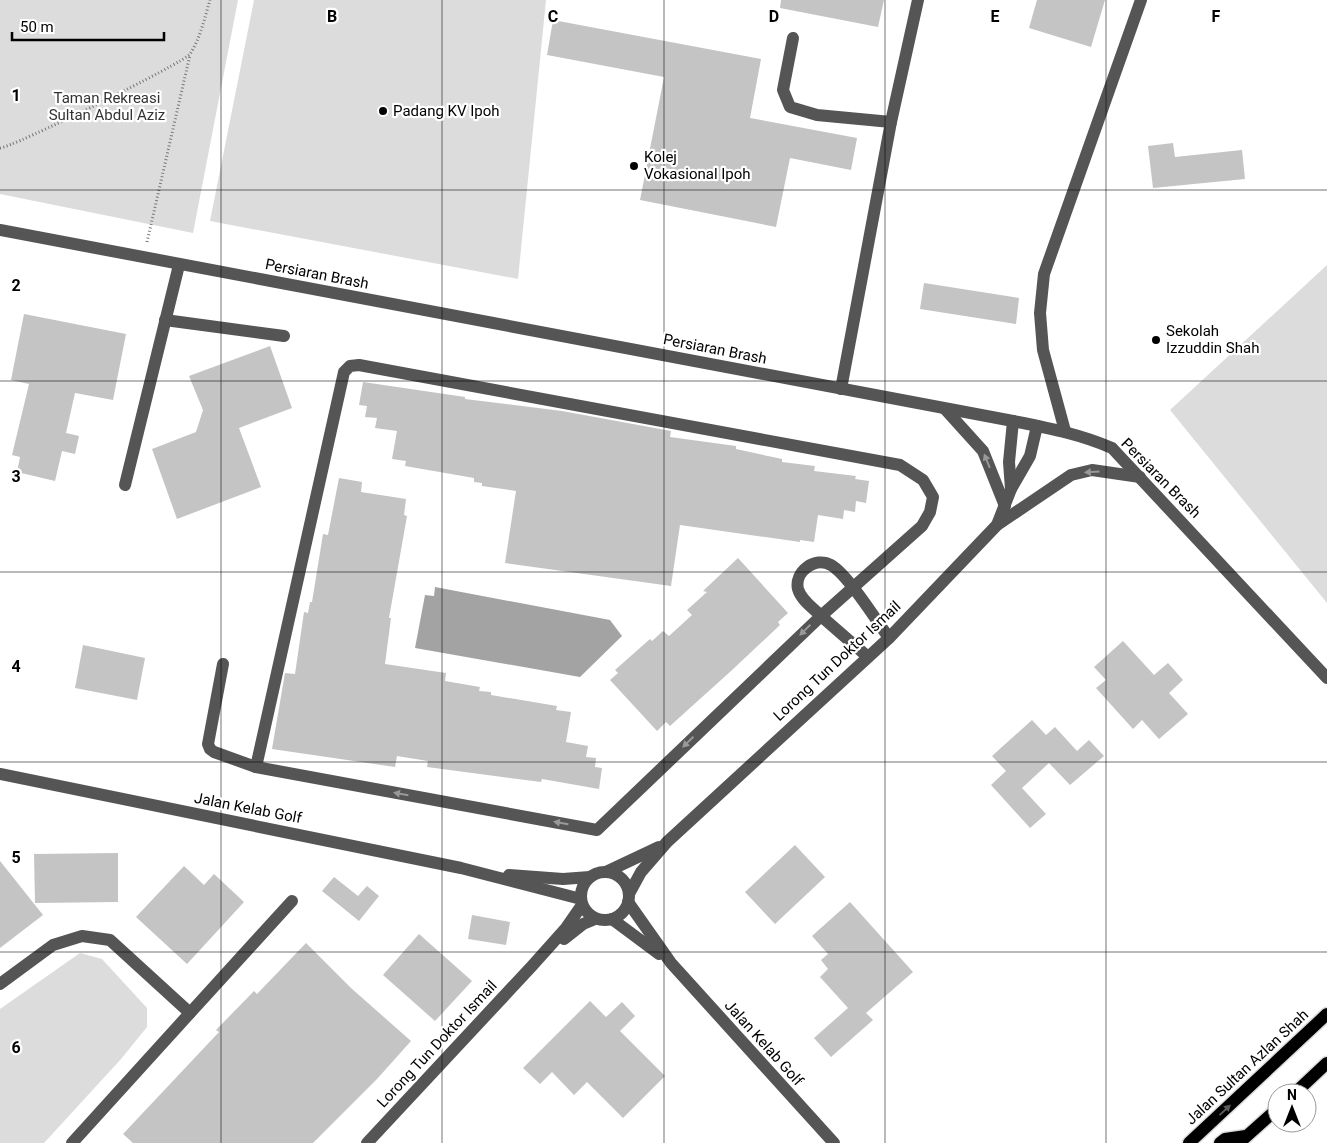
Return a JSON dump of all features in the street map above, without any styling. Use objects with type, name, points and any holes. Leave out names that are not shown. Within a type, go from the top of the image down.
[{"type":"main road","name":"Jalan Sultan Azlan Shah","points":[[1189,1143],[1327,1014]]},
{"type":"main road","points":[[1306,1083],[1327,1063]]},
{"type":"main road","points":[[1220,1143],[1225,1138],[1245,1141],[1267,1119]]},
{"type":"street","points":[[841,389],[891,122],[918,0]]},
{"type":"street","points":[[1065,431],[1043,350],[1040,313],[1044,274],[1140,0]]},
{"type":"street","points":[[793,38],[783,90],[790,107],[816,115],[891,122]]},
{"type":"street","name":"Persiaran Brash","points":[[0,230],[1014,421],[1065,431],[1092,439],[1112,448],[1327,678]]},
{"type":"street","points":[[125,485],[178,265]]},
{"type":"street","points":[[165,320],[284,336]]},
{"type":"street","points":[[222,664],[208,744],[214,752],[256,767],[596,830],[821,616],[922,526],[930,512],[933,497],[923,480],[900,465],[359,365],[350,366],[344,372],[256,767]]},
{"type":"street","points":[[946,409],[983,451],[1005,506]]},
{"type":"street","name":"Lorong Tun Doktor Ismail","points":[[1011,489],[1009,462],[1014,421]]},
{"type":"street","name":"Lorong Tun Doktor Ismail","points":[[628,898],[641,872],[667,842],[889,638],[997,525],[1011,489],[1030,456],[1037,426]]},
{"type":"street","points":[[997,525],[1071,475],[1092,470],[1140,477]]},
{"type":"street","points":[[868,656],[803,598],[798,582],[802,572],[809,565],[820,562],[831,565],[853,588],[889,638]]},
{"type":"street","name":"Jalan Kelab Golf","points":[[0,774],[489,874],[581,902]]},
{"type":"street","name":"Lorong Tun Doktor Ismail","points":[[606,872],[667,842]]},
{"type":"street","points":[[606,872],[621,879],[628,898],[625,910],[612,919],[595,919],[581,902],[584,884],[590,878],[606,872]]},
{"type":"street","name":"Jalan Kelab Golf","points":[[489,874],[563,879],[590,878]]},
{"type":"street","name":"Jalan Kelab Golf","points":[[628,898],[671,963],[834,1143]]},
{"type":"street","points":[[75,1142],[292,901]]},
{"type":"street","name":"Lorong Tun Doktor Ismail","points":[[367,1143],[566,928],[581,902]]},
{"type":"street","name":"Lorong Tun Doktor Ismail","points":[[532,966],[572,931],[595,919]]},
{"type":"street","name":"Jalan Kelab Golf","points":[[612,919],[671,963]]},
{"type":"street","points":[[0,984],[53,945],[82,936],[110,940],[190,1013]]},
{"type":"path","points":[[144,258],[190,55],[210,0]]},
{"type":"path","points":[[0,148],[156,76],[190,55]]},
{"type":"green space","name":"Taman Rekreasi Sultan Abdul Aziz","points":[[0,0],[238,0],[193,233],[0,194]]},
{"type":"green space","name":"Padang KV Ipoh","points":[[254,0],[546,0],[518,279],[210,221]]},
{"type":"green space","points":[[1327,265],[1327,603],[1170,410]]},
{"type":"green space","points":[[80,953],[102,959],[147,1008],[147,1027],[121,1059],[44,1143],[0,1143],[0,1009]]},
{"type":"shaded area","points":[[435,587],[610,620],[622,636],[580,677],[415,648],[425,595],[434,596]]},
{"type":"building","points":[[781,0],[884,0],[878,27],[780,8]]},
{"type":"building","points":[[1037,0],[1105,0],[1091,47],[1029,28]]},
{"type":"building","points":[[553,20],[761,59],[750,118],[857,138],[851,170],[790,158],[776,227],[640,200],[664,77],[547,55]]},
{"type":"building","points":[[1173,143],[1175,157],[1242,150],[1245,179],[1153,188],[1148,146]]},
{"type":"building","points":[[924,283],[1019,298],[1016,324],[920,309]]},
{"type":"building","points":[[24,314],[126,334],[113,400],[75,393],[66,433],[79,436],[75,454],[62,451],[55,481],[17,472],[20,457],[12,455],[29,384],[11,380]]},
{"type":"building","points":[[270,346],[292,408],[239,428],[261,487],[177,519],[152,449],[196,432],[203,410],[189,376]]},
{"type":"building","points":[[363,382],[465,397],[465,399],[562,411],[671,431],[670,437],[736,446],[736,449],[782,459],[782,462],[815,466],[814,471],[856,476],[855,479],[869,481],[866,503],[856,501],[855,512],[844,510],[843,519],[818,515],[814,542],[800,540],[800,542],[680,525],[671,586],[505,563],[516,491],[482,486],[482,483],[474,482],[474,478],[405,466],[406,461],[392,459],[397,431],[375,428],[377,418],[365,417],[367,406],[359,405]]},
{"type":"building","points":[[339,478],[362,482],[361,492],[406,499],[404,515],[407,516],[389,618],[391,618],[385,664],[446,673],[445,681],[480,687],[479,691],[491,692],[491,695],[557,706],[556,710],[571,712],[566,742],[588,746],[586,757],[596,758],[595,767],[602,768],[599,789],[542,779],[541,782],[427,767],[428,761],[397,756],[395,767],[272,749],[285,673],[295,674],[304,612],[308,613],[310,602],[312,602],[323,534],[328,535]]},
{"type":"building","points":[[738,558],[788,613],[778,622],[780,625],[670,726],[666,722],[657,731],[610,680],[618,673],[615,670],[650,639],[652,641],[663,631],[669,636],[692,615],[687,610],[707,592],[703,591]]},
{"type":"building","points":[[1123,641],[1154,675],[1168,663],[1183,680],[1169,693],[1188,714],[1159,739],[1142,720],[1133,729],[1096,688],[1106,680],[1094,667]]},
{"type":"building","points":[[83,645],[145,658],[137,700],[75,688]]},
{"type":"building","points":[[1032,720],[1046,735],[1055,727],[1077,751],[1089,740],[1104,756],[1070,785],[1049,763],[1022,788],[1046,814],[1030,828],[991,785],[1006,771],[992,756]]},
{"type":"building","points":[[795,845],[825,877],[775,924],[745,892]]},
{"type":"building","points":[[118,853],[118,902],[35,903],[34,854]]},
{"type":"building","points":[[0,861],[43,915],[0,948]]},
{"type":"building","points":[[184,866],[204,885],[214,874],[244,902],[187,964],[136,917]]},
{"type":"building","points":[[334,877],[358,896],[367,886],[379,896],[359,921],[322,891]]},
{"type":"building","points":[[850,902],[913,972],[866,1013],[873,1020],[831,1057],[814,1038],[848,1008],[820,977],[828,969],[821,960],[828,954],[812,936]]},
{"type":"building","points":[[472,915],[510,922],[506,945],[468,939]]},
{"type":"building","points":[[419,934],[472,981],[435,1021],[383,975]]},
{"type":"building","points":[[306,943],[351,988],[411,1041],[377,1079],[313,1143],[133,1143],[123,1134],[219,1032],[216,1030],[254,991],[257,994]]},
{"type":"building","points":[[590,1001],[606,1017],[622,1002],[635,1016],[620,1031],[665,1076],[623,1118],[587,1082],[574,1095],[552,1072],[540,1084],[523,1068]]},
{"type":"place","name":"Padang KV Ipoh","points":[[383,111]]},
{"type":"place","name":"Kolej Vokasional Ipoh","points":[[634,166]]},
{"type":"place","name":"Sekolah Izzuddin Shah","points":[[1156,340]]}]
